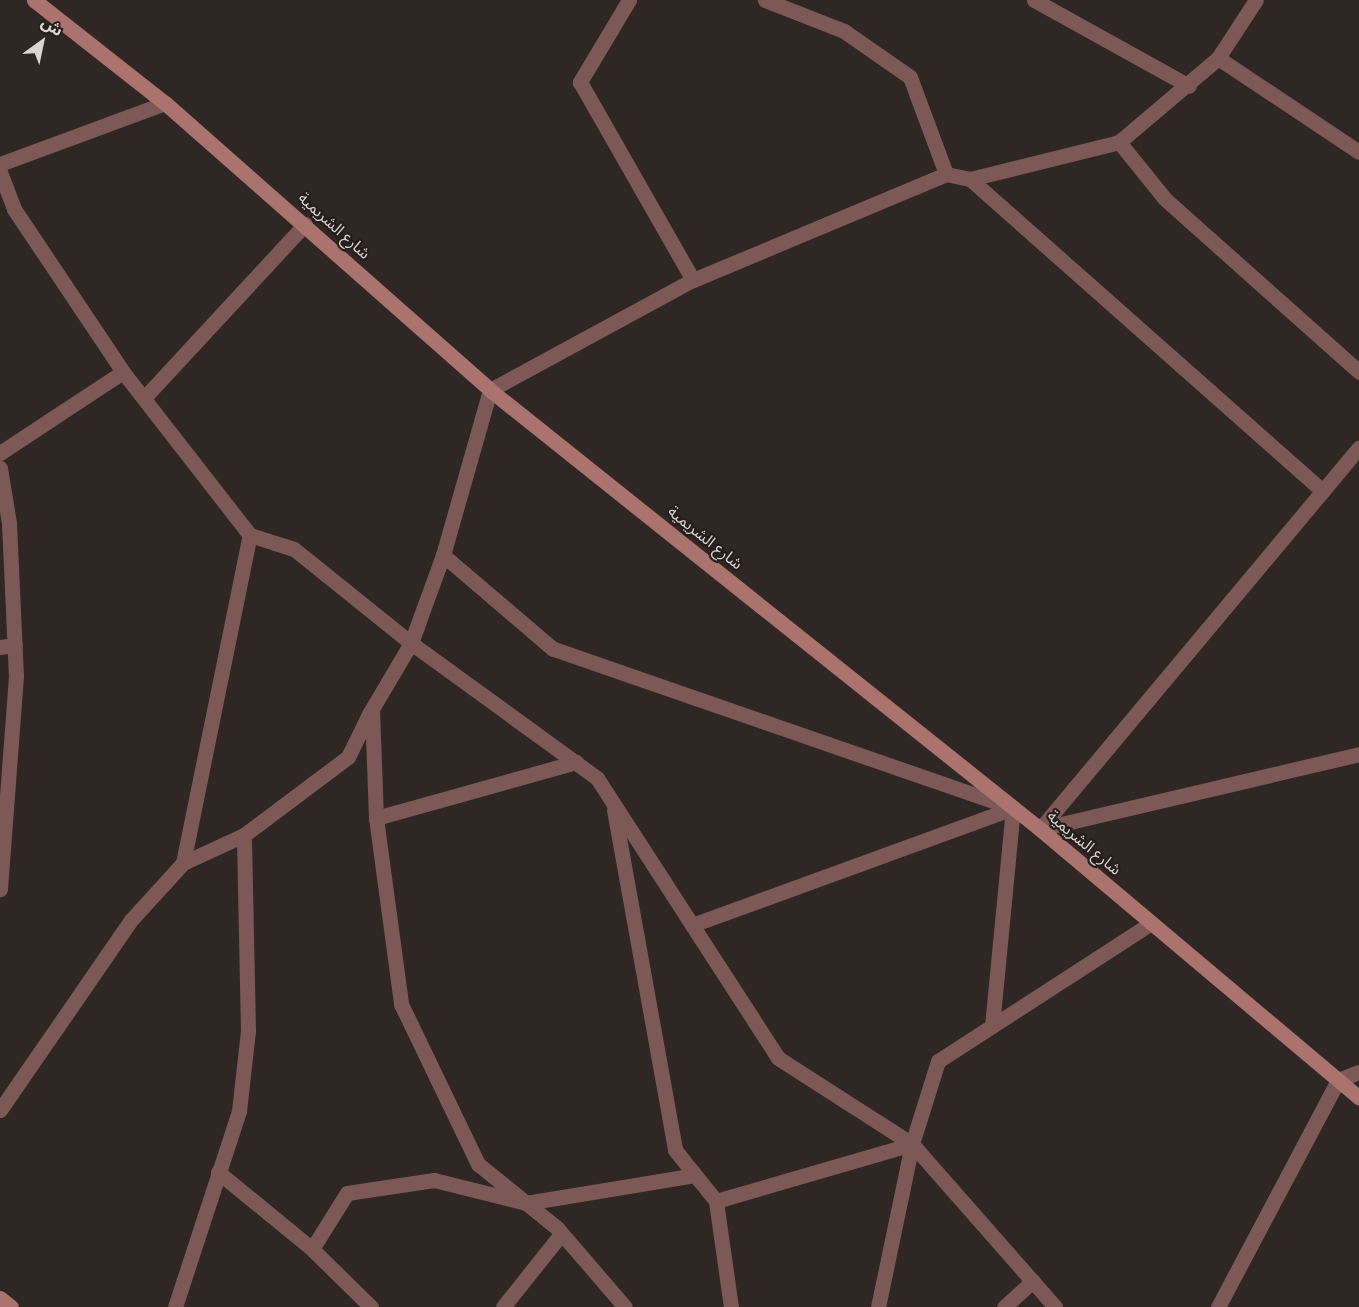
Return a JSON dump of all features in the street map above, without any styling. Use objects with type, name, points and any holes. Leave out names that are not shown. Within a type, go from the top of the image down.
[{"type":"street","name":"شارع الشريمية","points":[[34,0],[165,104],[305,224],[490,390],[1040,829],[1359,1098]]},
{"type":"street","points":[[630,0],[580,82],[693,280]]},
{"type":"street","points":[[765,0],[844,31],[910,77],[946,174]]},
{"type":"street","points":[[1034,0],[1190,86]]},
{"type":"street","points":[[0,1110],[131,920],[183,863],[244,835],[348,757],[372,709],[411,643],[443,555],[490,390],[693,280],[946,174],[970,179],[1119,142],[1190,86],[1218,58],[1256,0]]},
{"type":"street","points":[[1218,58],[1359,152]]},
{"type":"street","points":[[0,164],[165,104]]},
{"type":"street","points":[[1119,142],[1165,199],[1359,372]]},
{"type":"street","points":[[0,172],[14,209],[123,372],[250,535],[294,549],[411,643],[597,778],[777,1058],[912,1144],[1056,1307]]},
{"type":"street","points":[[970,179],[1323,491]]},
{"type":"street","points":[[144,398],[305,224]]},
{"type":"street","points":[[0,453],[123,372]]},
{"type":"street","points":[[1040,829],[1359,447]]},
{"type":"street","points":[[0,468],[9,523],[8,646],[16,676],[0,889]]},
{"type":"street","points":[[183,863],[250,535]]},
{"type":"street","points":[[443,555],[553,649],[1013,808]]},
{"type":"street","points":[[372,709],[376,818],[400,1004],[478,1164],[561,1234],[625,1307]]},
{"type":"street","points":[[1040,829],[1359,754]]},
{"type":"street","points":[[376,818],[576,762]]},
{"type":"street","points":[[613,802],[675,1150],[716,1201],[731,1307]]},
{"type":"street","points":[[692,925],[1013,808]]},
{"type":"street","points":[[992,1026],[1013,808]]},
{"type":"street","points":[[175,1307],[239,1111],[248,1032],[244,835]]},
{"type":"street","points":[[878,1307],[912,1144],[938,1061],[1151,922]]},
{"type":"street","points":[[1218,1307],[1338,1080],[1359,1072]]},
{"type":"street","points":[[716,1201],[912,1144]]},
{"type":"street","points":[[218,1172],[312,1249],[371,1307]]},
{"type":"street","points":[[312,1249],[347,1193],[434,1180],[526,1203],[696,1175]]},
{"type":"street","points":[[503,1307],[561,1234]]},
{"type":"street","points":[[1004,1307],[1033,1281]]},
{"type":"street","points":[[0,1298],[11,1307]]}]
